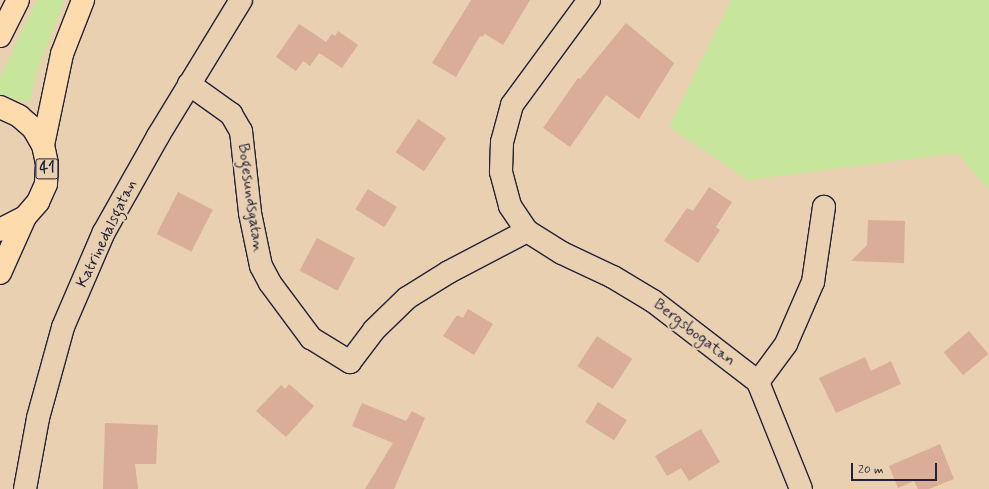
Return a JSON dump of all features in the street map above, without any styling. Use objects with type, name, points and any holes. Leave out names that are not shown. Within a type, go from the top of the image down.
[{"type":"main road","points":[[0,36],[18,0]]},
{"type":"main road","name":"41","points":[[43,145],[62,54],[83,0]]},
{"type":"main road","name":"41","points":[[0,107],[26,121],[43,145],[47,164],[46,184],[38,202],[24,217],[0,230]]},
{"type":"main road","name":"41","points":[[0,273],[24,217]]},
{"type":"street","name":"Katrinedalsgatan","points":[[25,489],[38,418],[63,327],[104,232],[189,84],[241,0]]},
{"type":"street","points":[[527,231],[510,206],[501,172],[502,142],[512,105],[589,0]]},
{"type":"street","name":"Bogesundsgatan","points":[[189,84],[231,114],[241,131],[250,213],[261,266],[270,283],[311,338],[350,362],[374,330],[407,298],[449,272],[527,231]]},
{"type":"street","points":[[801,489],[758,382],[786,344],[813,282],[824,207]]},
{"type":"street","name":"Bergsbogatan","points":[[527,231],[562,253],[613,277],[653,301],[758,382]]},
{"type":"green space","points":[[37,0],[65,0],[38,68],[29,103],[0,95],[0,77]]},
{"type":"green space","points":[[731,0],[989,0],[989,190],[957,153],[748,180],[669,127]]},
{"type":"building","points":[[471,0],[530,0],[503,45],[485,34],[482,37],[480,36],[456,77],[432,63]]},
{"type":"building","points":[[626,23],[674,63],[639,119],[606,95],[570,147],[543,128],[578,78],[580,79]]},
{"type":"building","points":[[299,24],[326,42],[332,34],[335,36],[338,31],[358,45],[342,68],[319,53],[310,66],[303,61],[296,71],[276,57]]},
{"type":"building","points":[[418,119],[446,138],[424,171],[396,152]]},
{"type":"building","points":[[709,187],[732,202],[716,227],[720,230],[698,263],[664,241],[687,208],[693,211]]},
{"type":"building","points":[[368,189],[397,207],[384,227],[355,209]]},
{"type":"building","points":[[178,192],[213,210],[191,252],[157,234]]},
{"type":"building","points":[[868,220],[905,221],[904,263],[851,261],[867,245]]},
{"type":"building","points":[[317,238],[355,258],[338,291],[300,271]]},
{"type":"building","points":[[468,309],[493,324],[474,355],[443,336],[457,315],[463,318]]},
{"type":"building","points":[[969,331],[988,354],[963,375],[944,352]]},
{"type":"building","points":[[597,336],[632,359],[613,389],[577,366]]},
{"type":"building","points":[[865,357],[871,371],[891,361],[901,384],[836,413],[819,378]]},
{"type":"building","points":[[289,384],[314,406],[286,437],[256,411],[281,385],[285,389]]},
{"type":"building","points":[[598,402],[627,420],[614,440],[585,422]]},
{"type":"building","points":[[362,403],[406,421],[412,411],[425,418],[394,489],[365,489],[393,443],[352,426]]},
{"type":"building","points":[[105,423],[158,425],[156,464],[135,464],[138,489],[103,489]]},
{"type":"building","points":[[701,429],[720,462],[689,481],[681,468],[667,476],[655,456]]},
{"type":"building","points":[[940,444],[954,479],[929,489],[918,489],[914,481],[898,488],[889,466]]}]
